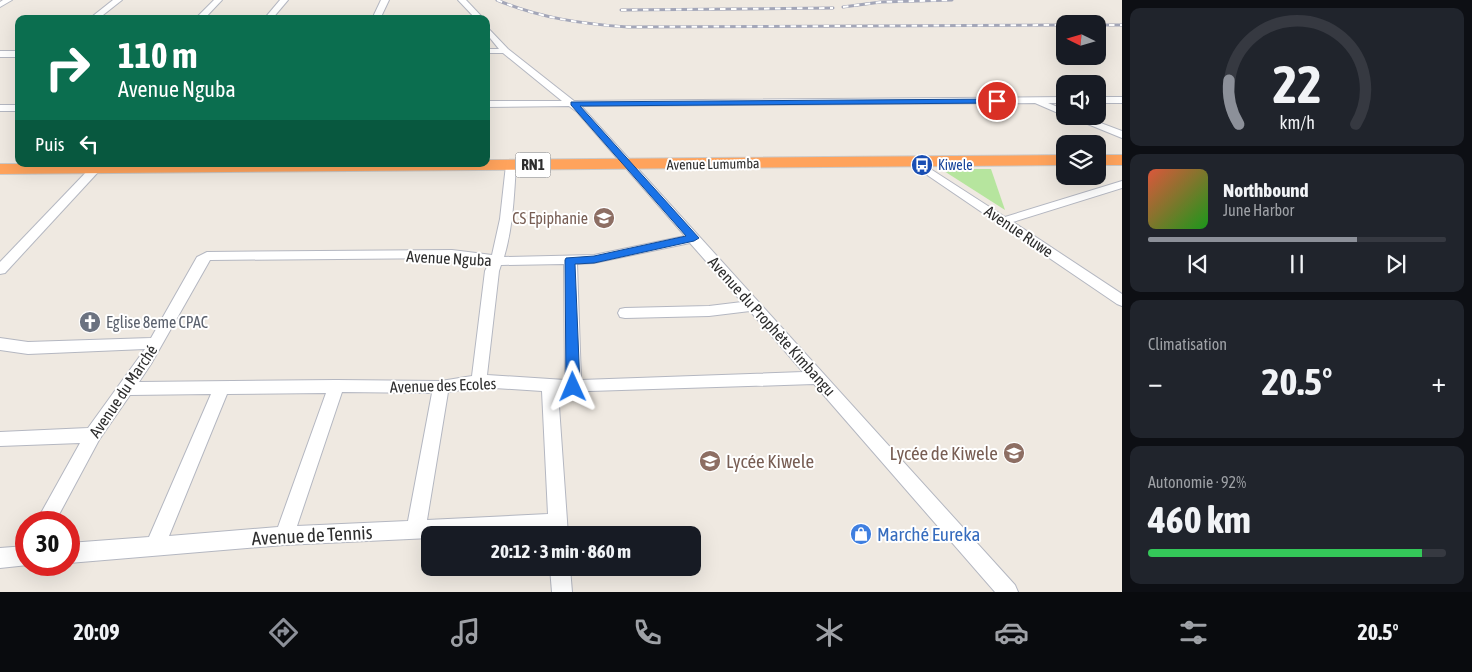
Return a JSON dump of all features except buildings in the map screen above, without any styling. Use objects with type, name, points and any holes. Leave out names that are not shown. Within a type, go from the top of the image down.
[{"type":"highway","name":"Avenue Lumumba","points":[[490,166],[1056,160]]},
{"type":"highway","points":[[1106,160],[1122,160]]},
{"type":"highway","name":"Avenue Lumumba","points":[[0,169],[120,167]]},
{"type":"street","points":[[0,5],[8,0]]},
{"type":"street","points":[[98,15],[118,0]]},
{"type":"street","points":[[203,15],[218,0]]},
{"type":"street","points":[[271,15],[284,0]]},
{"type":"street","points":[[378,15],[385,0]]},
{"type":"street","points":[[462,0],[476,15]]},
{"type":"street","name":"Avenue du Prophète Kimbangu","points":[[490,33],[504,51],[574,104],[1008,592]]},
{"type":"street","points":[[490,51],[504,51]]},
{"type":"street","points":[[0,54],[15,54]]},
{"type":"street","points":[[490,104],[1056,100]]},
{"type":"street","points":[[1106,100],[1122,100]]},
{"type":"street","points":[[1034,101],[1056,110]]},
{"type":"street","points":[[0,108],[15,108]]},
{"type":"street","points":[[1095,125],[1122,136]]},
{"type":"street","name":"Avenue Ruwe","points":[[915,162],[1122,301]]},
{"type":"street","points":[[479,380],[492,271],[497,260],[504,231],[511,166]]},
{"type":"street","points":[[0,270],[96,168]]},
{"type":"street","points":[[1004,221],[1122,184]]},
{"type":"street","name":"Avenue Nguba","points":[[202,260],[210,256],[452,254],[506,262],[594,259],[694,238]]},
{"type":"street","name":"Avenue du Marché","points":[[51,511],[93,436],[155,343],[202,260]]},
{"type":"street","points":[[570,260],[573,387]]},
{"type":"street","points":[[625,313],[709,311],[754,305]]},
{"type":"street","points":[[0,345],[28,348],[155,343]]},
{"type":"street","name":"Avenue des Ecoles","points":[[125,389],[336,386],[441,387],[479,380],[573,387],[819,378]]},
{"type":"street","points":[[550,385],[557,526]]},
{"type":"street","points":[[284,536],[336,386]]},
{"type":"street","points":[[155,545],[222,387]]},
{"type":"street","points":[[416,528],[441,387]]},
{"type":"street","points":[[0,439],[93,436]]},
{"type":"street","name":"Avenue de Tennis","points":[[80,552],[155,545],[421,528]]},
{"type":"street","points":[[561,576],[562,592]]},
{"type":"green space","points":[[947,169],[991,169],[1005,210],[944,171]]},
{"type":"railway","points":[[497,0],[545,16],[628,27],[1056,25]]},
{"type":"railway","points":[[843,7],[881,2],[952,0]]},
{"type":"railway","points":[[621,10],[833,8]]},
{"type":"railway","points":[[1106,25],[1122,25]]},
{"type":"place","name":"Kiwele","points":[[922,165]]},
{"type":"place","name":"CS Epiphanie","points":[[604,218]]},
{"type":"place","name":"Eglise 8eme CPAC","points":[[90,322]]},
{"type":"place","name":"Lycée de Kiwele","points":[[1014,453]]},
{"type":"place","name":"Lycée Kiwele","points":[[710,461]]},
{"type":"place","name":"Marché Eureka","points":[[861,534]]},
{"type":"route","points":[[573,387],[570,260],[594,259],[694,238],[574,104],[997,101]]}]
